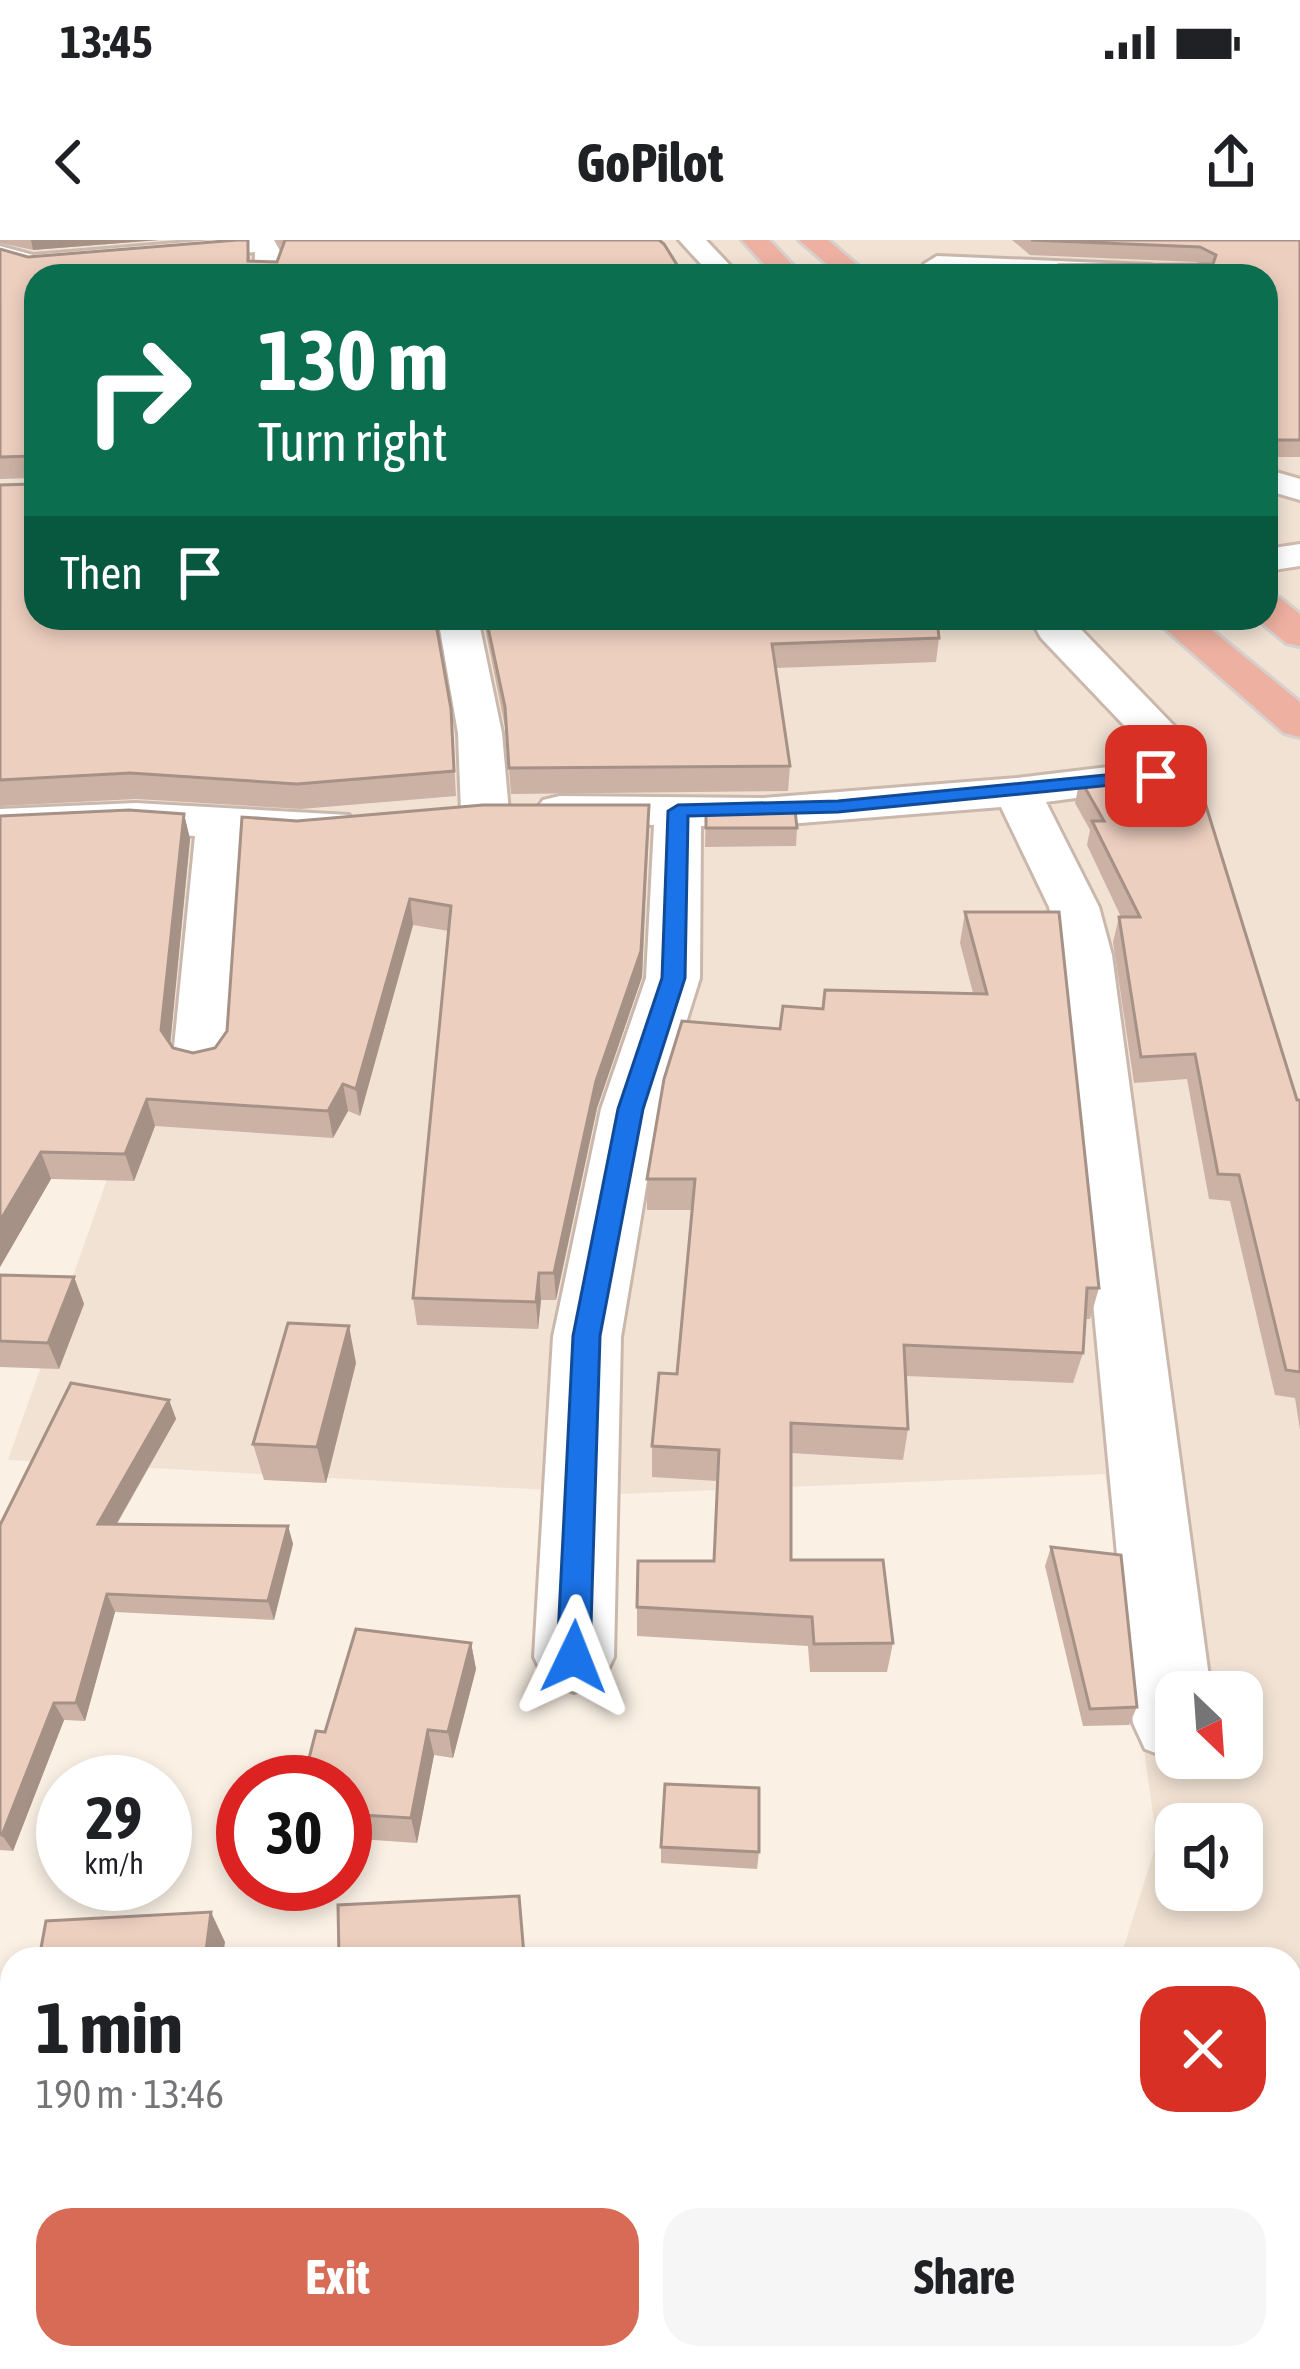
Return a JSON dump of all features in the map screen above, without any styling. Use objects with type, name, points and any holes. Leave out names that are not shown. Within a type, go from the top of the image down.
[{"type":"highway","points":[[755,240],[778,264]]},
{"type":"highway","points":[[812,240],[842,264]]},
{"type":"highway","points":[[1187,630],[1300,724]]},
{"type":"street","points":[[692,240],[715,264]]},
{"type":"street","points":[[0,254],[32,263],[264,244],[270,264]]},
{"type":"street","points":[[460,630],[480,733],[465,813],[763,812],[1017,792],[1178,772],[1181,757],[1055,630]]},
{"type":"street","points":[[1017,792],[1074,907],[1086,955],[1168,1671]]},
{"type":"street","points":[[574,1657],[586,1336],[631,1109],[674,978],[678,811]]},
{"type":"street","points":[[0,823],[136,817],[301,828],[385,820]]},
{"type":"street","points":[[200,1057],[220,823]]},
{"type":"shaded area","points":[[0,240],[1300,240],[1300,1947],[1124,1947],[1155,1848],[1155,1911],[1263,1911],[1263,1803],[1155,1803],[1155,1828],[1105,1474],[619,1494],[8,1460],[140,1086],[0,1087]]},
{"type":"building","points":[[248,240],[248,261],[277,262],[285,240],[659,240],[676,264],[24,264],[24,456],[0,457],[0,249],[28,257]]},
{"type":"building","points":[[1031,240],[1300,240],[1300,440],[1278,440],[1278,264],[1213,264],[1216,255],[1200,247]]},
{"type":"building","points":[[24,484],[24,630],[437,630],[451,709],[454,771],[297,784],[130,773],[0,780],[0,485]]},
{"type":"building","points":[[489,630],[938,630],[939,638],[772,644],[790,766],[509,768],[505,707]]},
{"type":"building","points":[[1194,767],[1300,1100],[1300,1372],[1286,1370],[1239,1175],[1218,1174],[1195,1054],[1141,1057],[1119,917],[1140,917],[1092,821],[1104,821],[1080,779]]},
{"type":"building","points":[[483,805],[649,805],[641,951],[596,1081],[554,1273],[539,1273],[536,1302],[413,1298],[451,906],[410,899],[356,1089],[343,1084],[328,1111],[147,1099],[125,1154],[41,1152],[0,1221],[0,816],[129,810],[184,814],[161,1030],[173,1048],[193,1053],[215,1048],[227,1031],[242,817],[297,821]]},
{"type":"building","points":[[795,810],[797,828],[706,828],[706,812]]},
{"type":"building","points":[[965,912],[1059,912],[1099,1288],[1087,1288],[1083,1353],[904,1345],[908,1429],[791,1423],[791,1560],[883,1560],[893,1643],[814,1644],[812,1617],[637,1607],[638,1561],[714,1561],[719,1450],[652,1446],[659,1373],[677,1374],[695,1179],[647,1179],[664,1079],[682,1021],[780,1029],[783,1006],[823,1009],[825,990],[987,994]]},
{"type":"building","points":[[0,1275],[74,1277],[48,1343],[0,1341]]},
{"type":"building","points":[[288,1323],[349,1326],[317,1447],[253,1444]]},
{"type":"building","points":[[71,1383],[169,1400],[98,1524],[288,1526],[268,1601],[107,1594],[76,1703],[54,1703],[2,1835],[0,1525]]},
{"type":"building","points":[[1051,1547],[1121,1555],[1137,1707],[1090,1709]]},
{"type":"building","points":[[356,1629],[471,1643],[448,1732],[428,1730],[411,1818],[372,1816],[372,1755],[310,1755],[316,1731],[325,1732]]},
{"type":"building","points":[[665,1784],[759,1788],[759,1852],[661,1847]]},
{"type":"building","points":[[519,1896],[523,1947],[339,1947],[338,1911],[372,1911],[372,1903]]},
{"type":"building","points":[[211,1912],[207,1947],[41,1947],[46,1921]]},
{"type":"route","points":[[574,1657],[586,1336],[631,1109],[674,978],[678,811],[763,812],[1156,776]]}]
